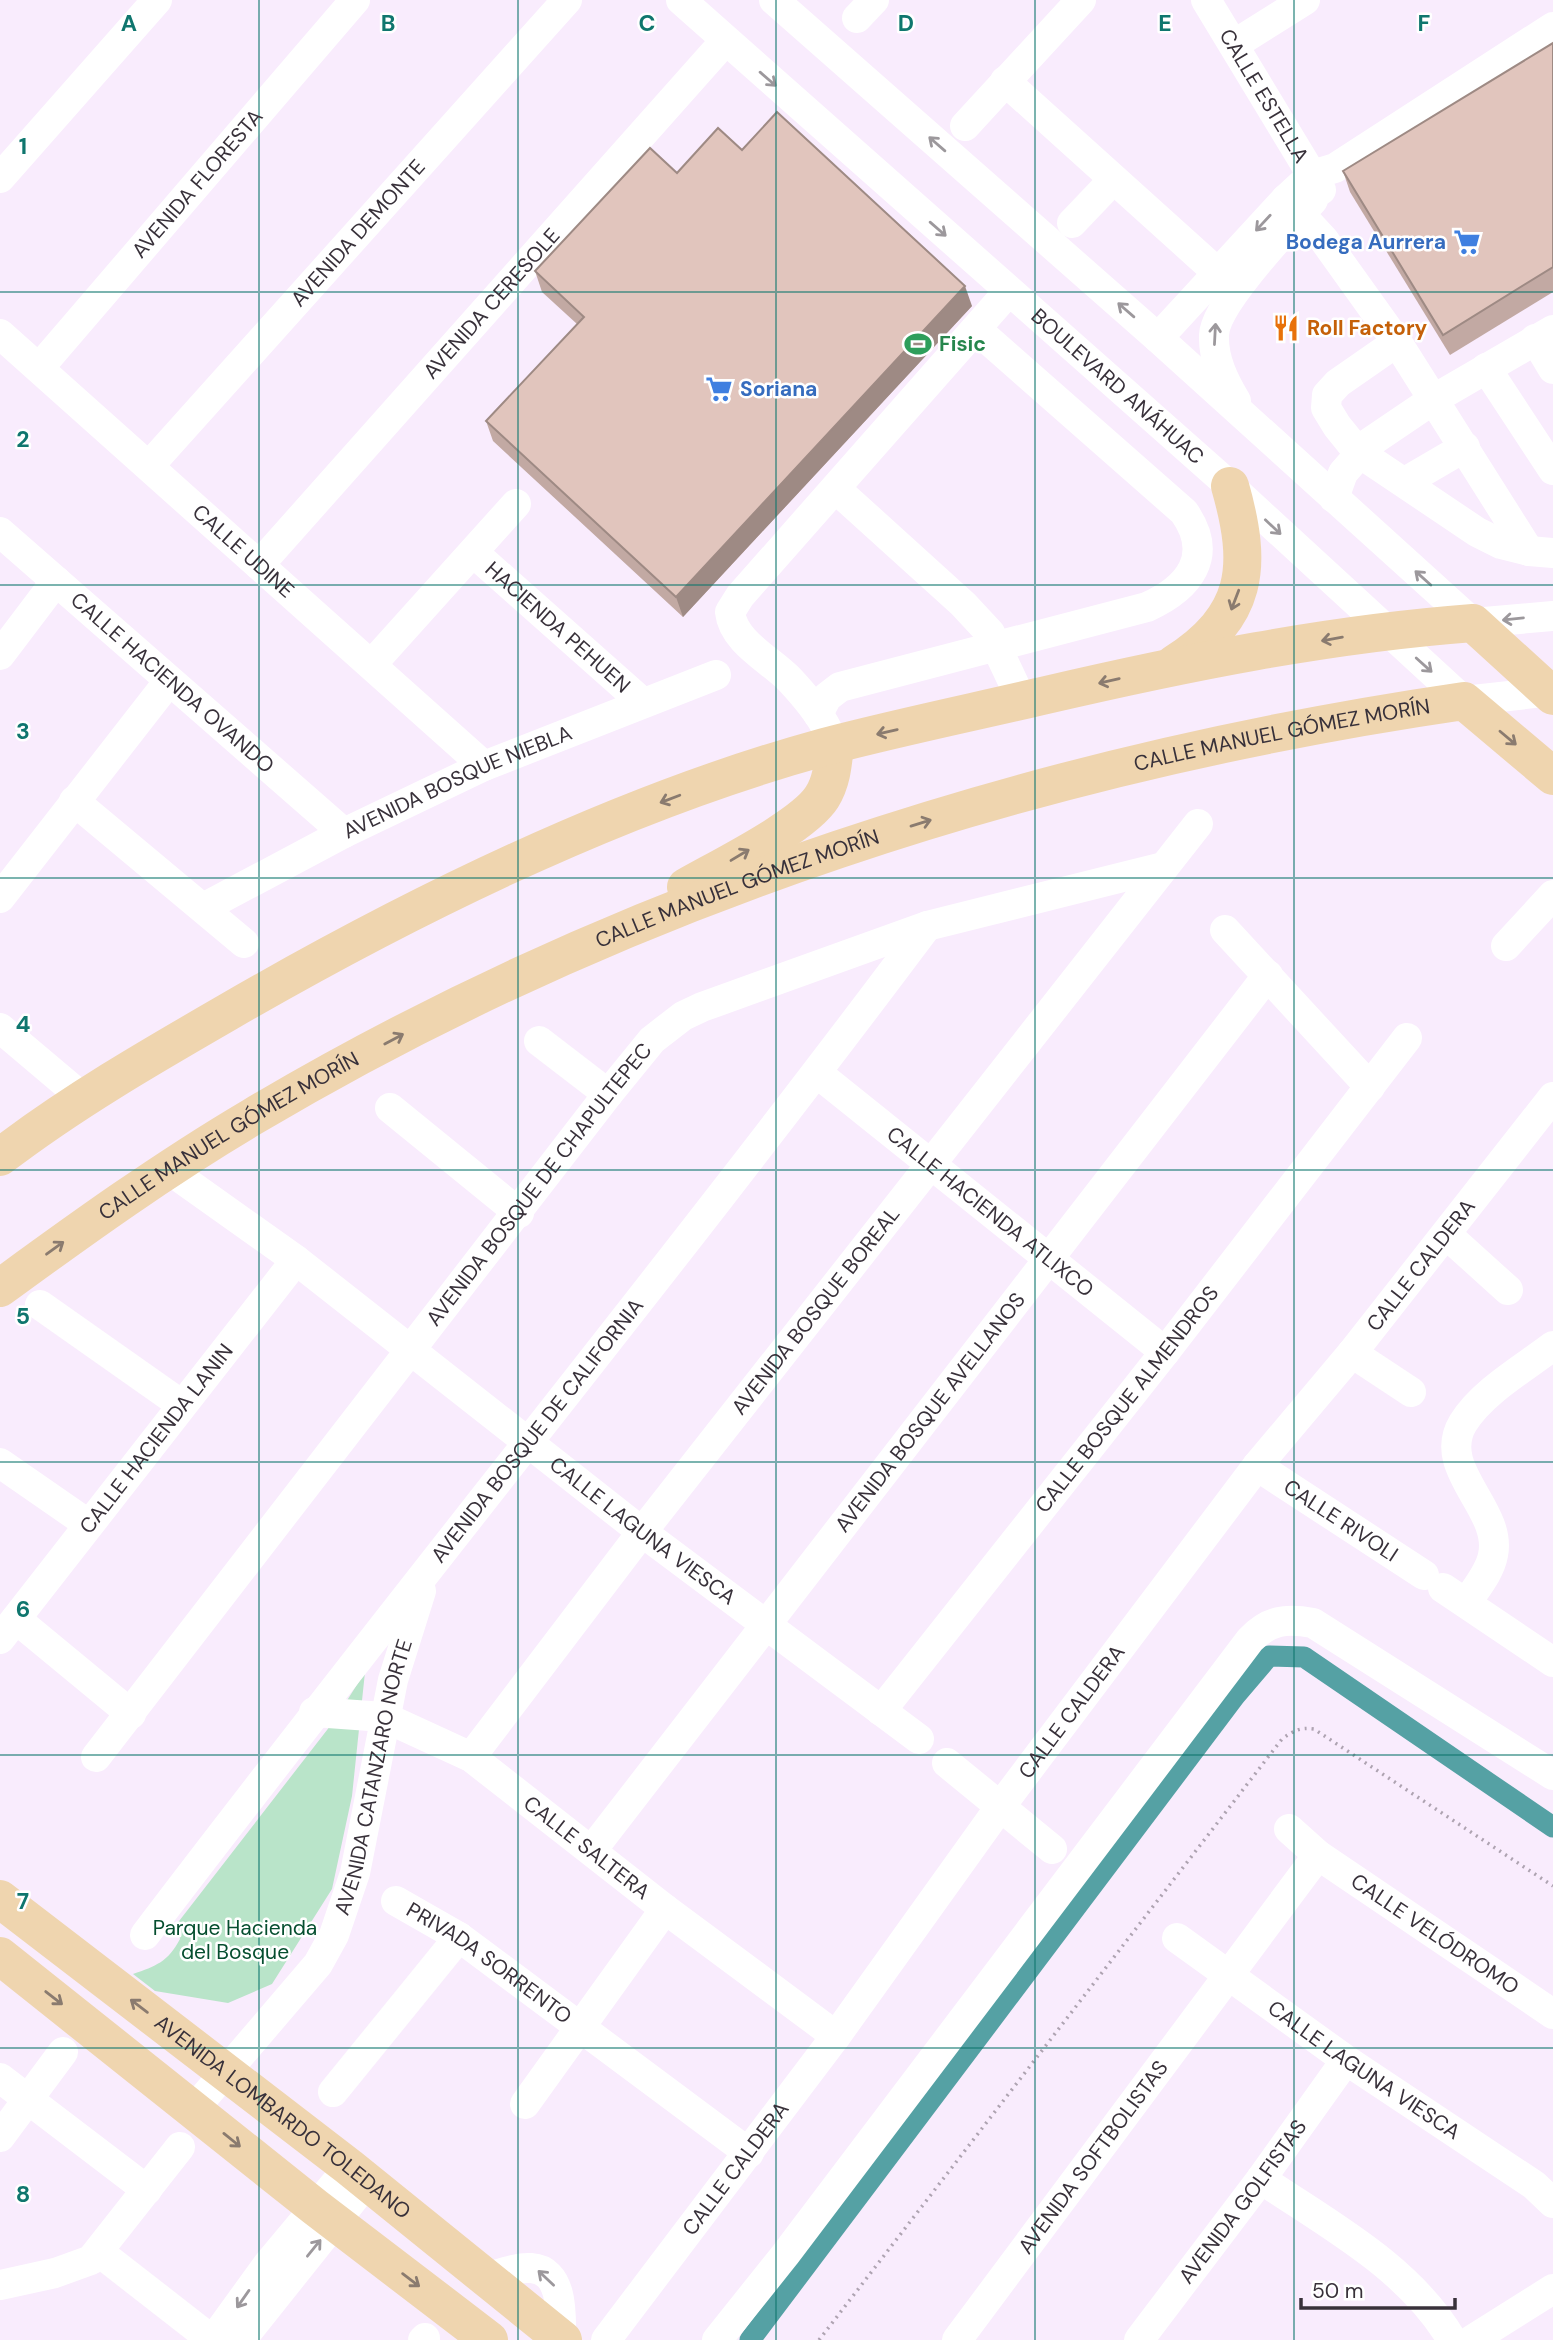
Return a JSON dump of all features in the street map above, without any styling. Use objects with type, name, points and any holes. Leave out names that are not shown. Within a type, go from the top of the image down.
[{"type":"main road","points":[[1170,667],[1212,635],[1229,614],[1239,588],[1243,557],[1242,528],[1230,486]]},
{"type":"main road","points":[[0,1157],[83,1098],[272,986],[467,886],[628,815],[756,768],[827,729],[1021,701],[1170,667],[1384,630],[1473,623],[1551,693]]},
{"type":"main road","name":"BOULEVARD ANÁHUAC","points":[[1464,701],[1553,776]]},
{"type":"main road","name":"CALLE MANUEL GÓMEZ MORÍN","points":[[0,1288],[169,1169],[252,1117],[489,989],[619,930],[893,831],[1052,784],[1365,715],[1464,701]]},
{"type":"main road","points":[[619,930],[802,816],[820,800],[828,785],[827,729]]},
{"type":"main road","name":"AVENIDA LOMBARDO TOLEDANO","points":[[0,1899],[358,2175],[561,2339]]},
{"type":"main road","points":[[0,1956],[325,2215],[489,2340]]},
{"type":"street","points":[[5,163],[157,0]]},
{"type":"street","name":"AVENIDA FLORESTA","points":[[39,369],[355,0]]},
{"type":"street","name":"AVENIDA DEMONTE","points":[[149,466],[567,0]]},
{"type":"street","points":[[774,0],[1157,338],[1473,623],[1553,616]]},
{"type":"street","points":[[965,126],[1081,0]]},
{"type":"street","name":"CALLE ESTELLA","points":[[1206,0],[1323,178]]},
{"type":"street","points":[[1235,44],[1305,0]]},
{"type":"street","name":"BOULEVARD ANÁHUAC","points":[[690,3],[725,41],[1230,486],[1464,701]]},
{"type":"street","points":[[1157,338],[1218,272],[1323,178],[1553,27]]},
{"type":"street","name":"AVENIDA CERESOLE","points":[[258,565],[725,41]]},
{"type":"street","points":[[1005,81],[1218,272]]},
{"type":"street","points":[[1072,223],[1113,180]]},
{"type":"street","points":[[1247,419],[1218,364],[1215,322],[1294,206]]},
{"type":"street","points":[[1294,206],[1351,275],[1465,447],[1541,552]]},
{"type":"street","points":[[827,729],[789,679],[735,628],[730,612],[740,596],[1009,291]]},
{"type":"street","points":[[827,729],[827,697],[840,687],[1147,607],[1171,596],[1191,574],[1198,549],[1192,523],[1174,502],[1111,451],[976,329]]},
{"type":"street","name":"CALLE UDINE","points":[[0,334],[484,766]]},
{"type":"street","points":[[1334,498],[1343,473],[1358,452],[1434,399],[1544,334],[1553,369]]},
{"type":"street","points":[[1396,342],[1338,383],[1327,395],[1326,408],[1358,452],[1476,532],[1500,544],[1541,552]]},
{"type":"street","points":[[1486,368],[1553,470]]},
{"type":"street","points":[[1405,482],[1465,447]]},
{"type":"street","points":[[836,489],[962,604],[998,645],[1021,701]]},
{"type":"street","points":[[372,664],[516,504]]},
{"type":"street","name":"CALLE HACIENDA OVANDO","points":[[0,532],[344,833]]},
{"type":"street","name":"HACIENDA PEHUEN","points":[[474,553],[642,702]]},
{"type":"street","points":[[0,655],[56,581]]},
{"type":"street","name":"AVENIDA BOSQUE NIEBLA","points":[[205,907],[344,833],[484,766],[716,675]]},
{"type":"street","points":[[0,898],[169,681]]},
{"type":"street","name":"CALLE MANUEL GÓMEZ MORÍN","points":[[1464,701],[1551,693]]},
{"type":"street","points":[[74,801],[205,907],[244,943]]},
{"type":"street","name":"AVENIDA BOSQUE BOREAL","points":[[471,1757],[642,1532],[1198,824]]},
{"type":"street","name":"AVENIDA BOSQUE DE CHAPULTEPEC","points":[[96,1757],[652,1040],[683,1016],[732,995],[927,926],[1163,867]]},
{"type":"street","points":[[1506,946],[1553,895]]},
{"type":"street","name":"AVENIDA BOSQUE DE CALIFORNIA","points":[[145,1935],[314,1713],[529,1444],[817,1073],[927,926]]},
{"type":"street","points":[[1225,930],[1370,1087]]},
{"type":"street","name":"AVENIDA BOSQUE AVELLANOS","points":[[592,1850],[1268,975]]},
{"type":"street","points":[[0,1028],[83,1098]]},
{"type":"street","name":"CALLE BOSQUE ALMENDROS","points":[[881,1711],[1165,1352],[1407,1038]]},
{"type":"street","points":[[539,1041],[608,1094]]},
{"type":"street","name":"CALLE HACIENDA ATLIXCO","points":[[817,1073],[1165,1352]]},
{"type":"street","points":[[390,1108],[519,1213]]},
{"type":"street","name":"CALLE CALDERA","points":[[606,2340],[749,2153],[1000,1807],[1257,1466],[1547,1116]]},
{"type":"street","name":"CALLE LAGUNA VIESCA","points":[[169,1169],[414,1349],[529,1444],[642,1532],[919,1739]]},
{"type":"street","points":[[1447,1236],[1508,1290]]},
{"type":"street","name":"CALLE HACIENDA LANIN","points":[[131,1714],[8,1629],[296,1260]]},
{"type":"street","points":[[40,1305],[181,1405]]},
{"type":"street","points":[[1445,1588],[1490,1567],[1495,1543],[1485,1513],[1461,1466],[1456,1450],[1458,1434],[1473,1411],[1553,1346]]},
{"type":"street","points":[[1352,1353],[1412,1392]]},
{"type":"street","points":[[0,1463],[88,1524]]},
{"type":"street","name":"CALLE RIVOLI","points":[[1257,1466],[1553,1662]]},
{"type":"street","name":"AVENIDA CATANZARO NORTE","points":[[194,2109],[318,1964],[334,1935],[355,1873],[384,1717],[401,1649],[430,1568]]},
{"type":"street","points":[[717,2340],[785,2255],[1242,1651],[1265,1626],[1292,1619],[1313,1623],[1553,1775]]},
{"type":"street","name":"CALLE SALTERA","points":[[314,1713],[384,1717],[471,1757],[665,1909],[836,2036]]},
{"type":"street","points":[[947,1763],[1052,1849]]},
{"type":"street","name":"CALLE VELÓDROMO","points":[[1289,1829],[1318,1855],[1553,2014]]},
{"type":"street","points":[[1227,1974],[1318,1855]]},
{"type":"street","name":"PRIVADA SORRENTO","points":[[397,1901],[459,1937],[749,2153]]},
{"type":"street","points":[[525,2104],[665,1909]]},
{"type":"street","points":[[333,2092],[459,1937]]},
{"type":"street","name":"CALLE LAGUNA VIESCA","points":[[1177,1938],[1346,2060],[1534,2185],[1553,2203]]},
{"type":"street","name":"AVENIDA SOFTBOLISTAS","points":[[957,2340],[1227,1974]]},
{"type":"street","points":[[0,2137],[63,2052]]},
{"type":"street","name":"AVENIDA GOLFISTAS","points":[[1139,2340],[1261,2179],[1346,2060]]},
{"type":"street","points":[[0,2078],[147,2190]]},
{"type":"street","points":[[0,2285],[74,2268],[91,2260],[180,2147]]},
{"type":"street","points":[[99,2252],[212,2340],[279,2272],[358,2175]]},
{"type":"street","points":[[1261,2179],[1401,2276],[1433,2311],[1452,2340]]},
{"type":"street","points":[[241,2340],[279,2272]]},
{"type":"street","points":[[1472,2340],[1553,2289]]},
{"type":"path","points":[[819,2340],[1282,1739],[1291,1732],[1301,1727],[1314,1729],[1553,1886]]},
{"type":"green space","name":"Parque Hacienda del Bosque","points":[[365,1672],[352,1796],[332,1889],[272,1984],[228,2003],[155,1991],[133,1974],[155,1965],[171,1953],[180,1939],[176,1925],[334,1721]]},
{"type":"building","name":"Bodega Aurrera","points":[[1553,43],[1553,267],[1443,335],[1343,171]]},
{"type":"building","name":"Soriana","points":[[777,112],[965,286],[676,597],[486,421],[584,317],[535,271],[650,148],[677,173],[718,128],[742,150]]},
{"type":"waterway","points":[[750,2340],[1235,1696],[1269,1656],[1304,1657],[1553,1827]]},
{"type":"place","name":"Bodega Aurrera","points":[[1467,242]]},
{"type":"place","name":"Roll Factory","points":[[1286,328]]},
{"type":"place","name":"Fisic","points":[[918,344]]},
{"type":"place","name":"Soriana","points":[[719,389]]}]
